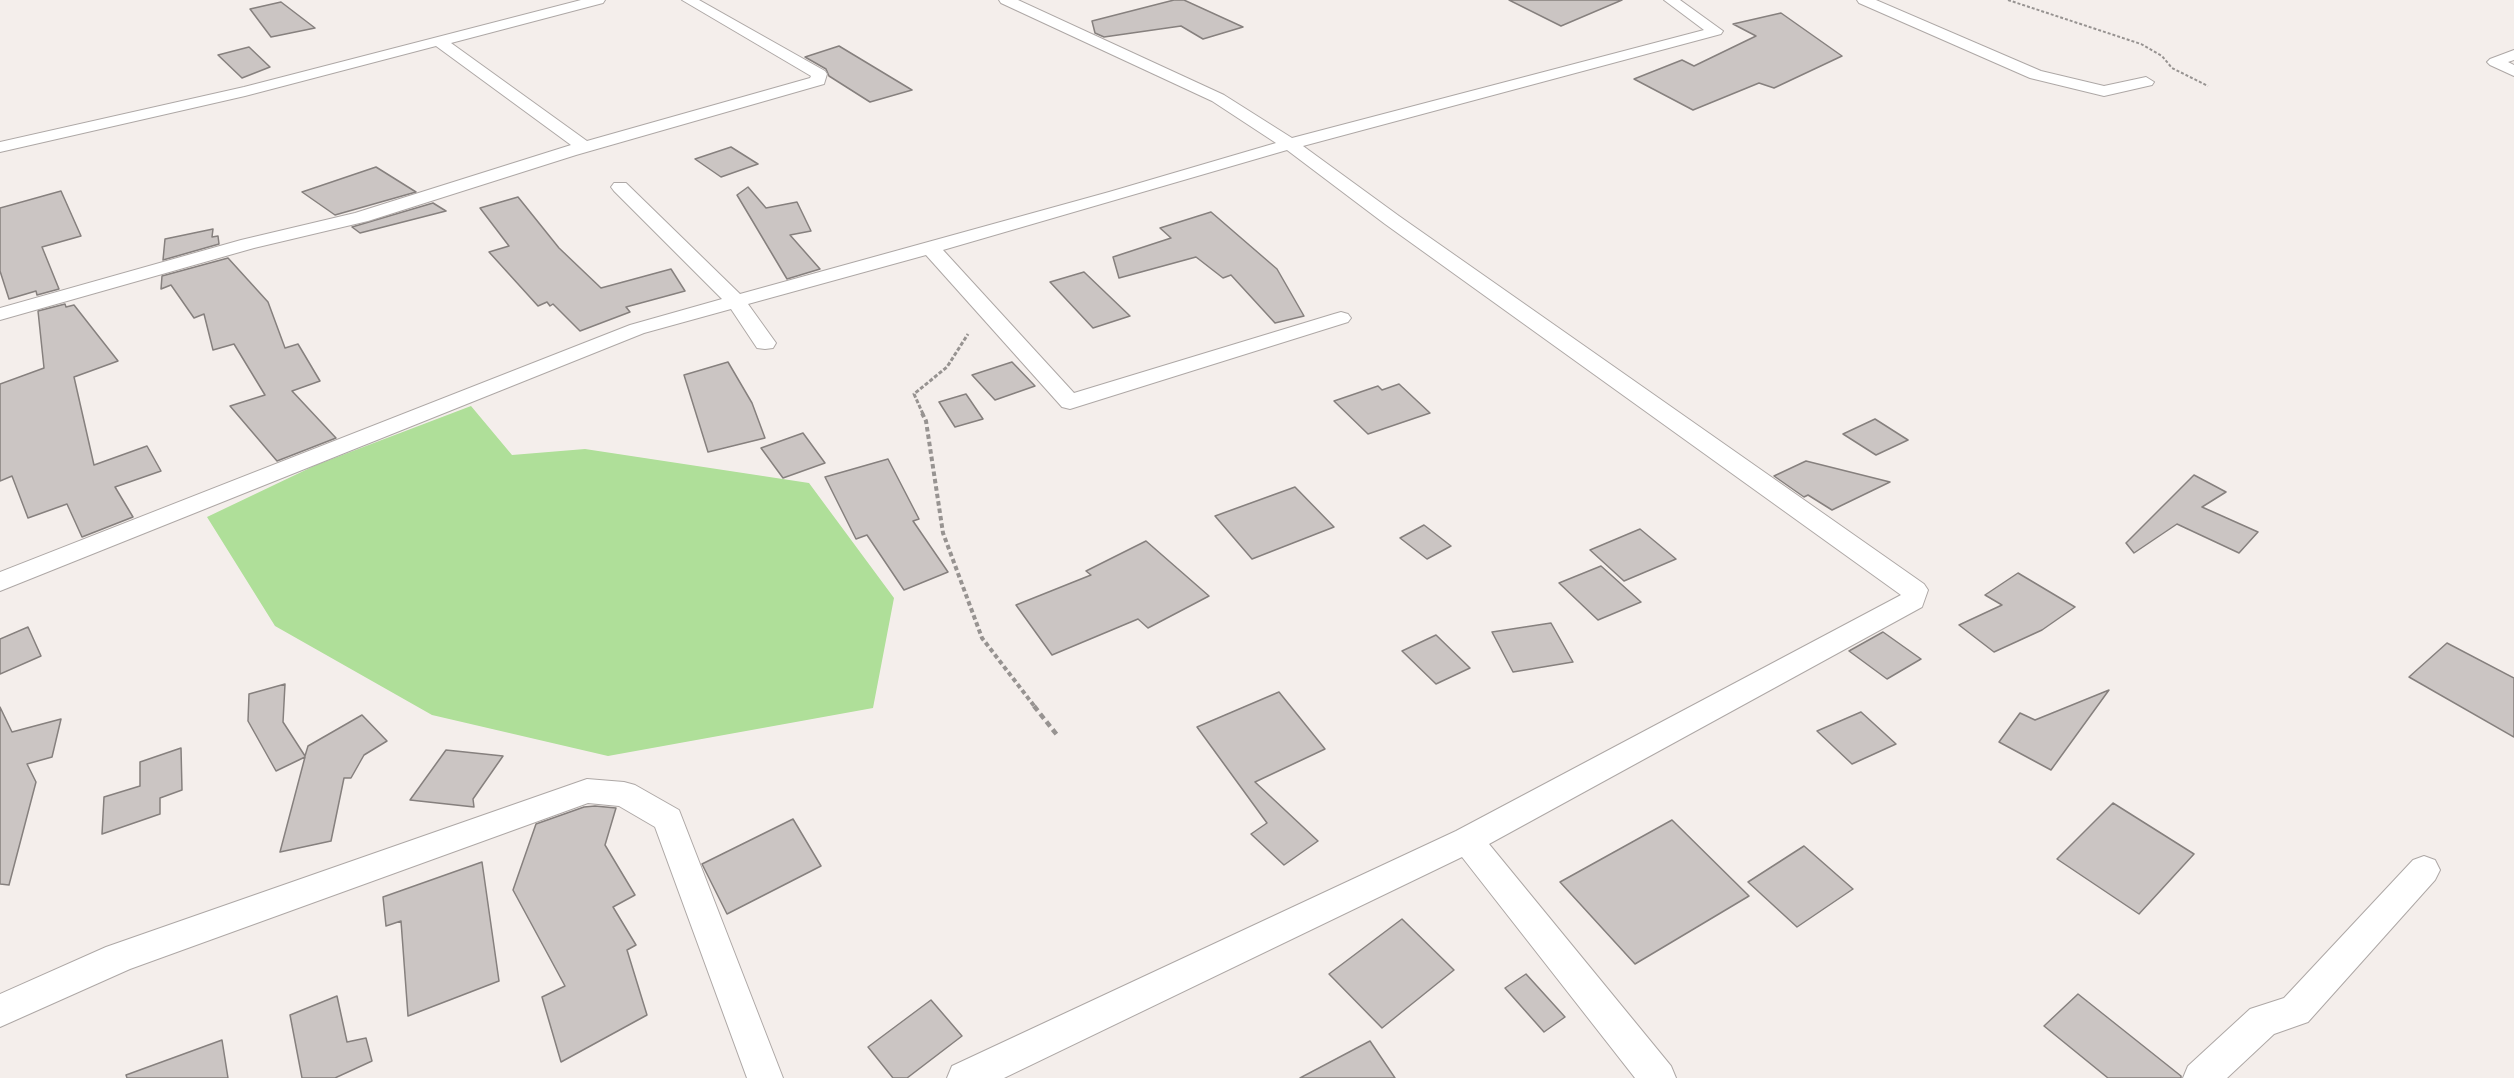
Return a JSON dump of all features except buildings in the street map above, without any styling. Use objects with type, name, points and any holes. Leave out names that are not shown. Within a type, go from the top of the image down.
[{"type":"street","points":[[0,147],[245,91],[598,0]]},
{"type":"street","points":[[0,314],[248,244],[361,217],[584,147],[818,81],[819,74],[688,0]]},
{"type":"street","points":[[966,1078],[1467,840],[1913,600],[1915,590],[1392,220],[1291,145],[1218,98],[1006,0]]},
{"type":"street","points":[[0,582],[638,329],[1291,145],[1427,108],[1609,63],[1716,31],[1671,0]]},
{"type":"street","points":[[1864,0],[2036,75],[2104,91],[2146,82]]},
{"type":"street","points":[[439,41],[584,147]]},
{"type":"street","points":[[2514,55],[2495,62],[2514,71]]},
{"type":"street","points":[[620,187],[736,302],[765,343]]},
{"type":"street","points":[[930,248],[1070,402],[1341,318]]},
{"type":"street","points":[[0,1011],[118,958],[587,790],[624,794],[668,819],[765,1078]]},
{"type":"street","points":[[1467,840],[1658,1078]]},
{"type":"street","points":[[2201,1078],[2263,1021],[2295,1011],[2424,870]]},
{"type":"path","points":[[2010,0],[2141,44],[2162,56],[2172,68],[2208,86]]},
{"type":"path","points":[[969,334],[948,368],[914,394],[926,421],[943,533],[982,638],[1057,735]]},
{"type":"green space","points":[[471,406],[512,455],[585,449],[809,483],[894,598],[873,708],[608,756],[432,715],[275,626],[207,517],[316,465]]}]
